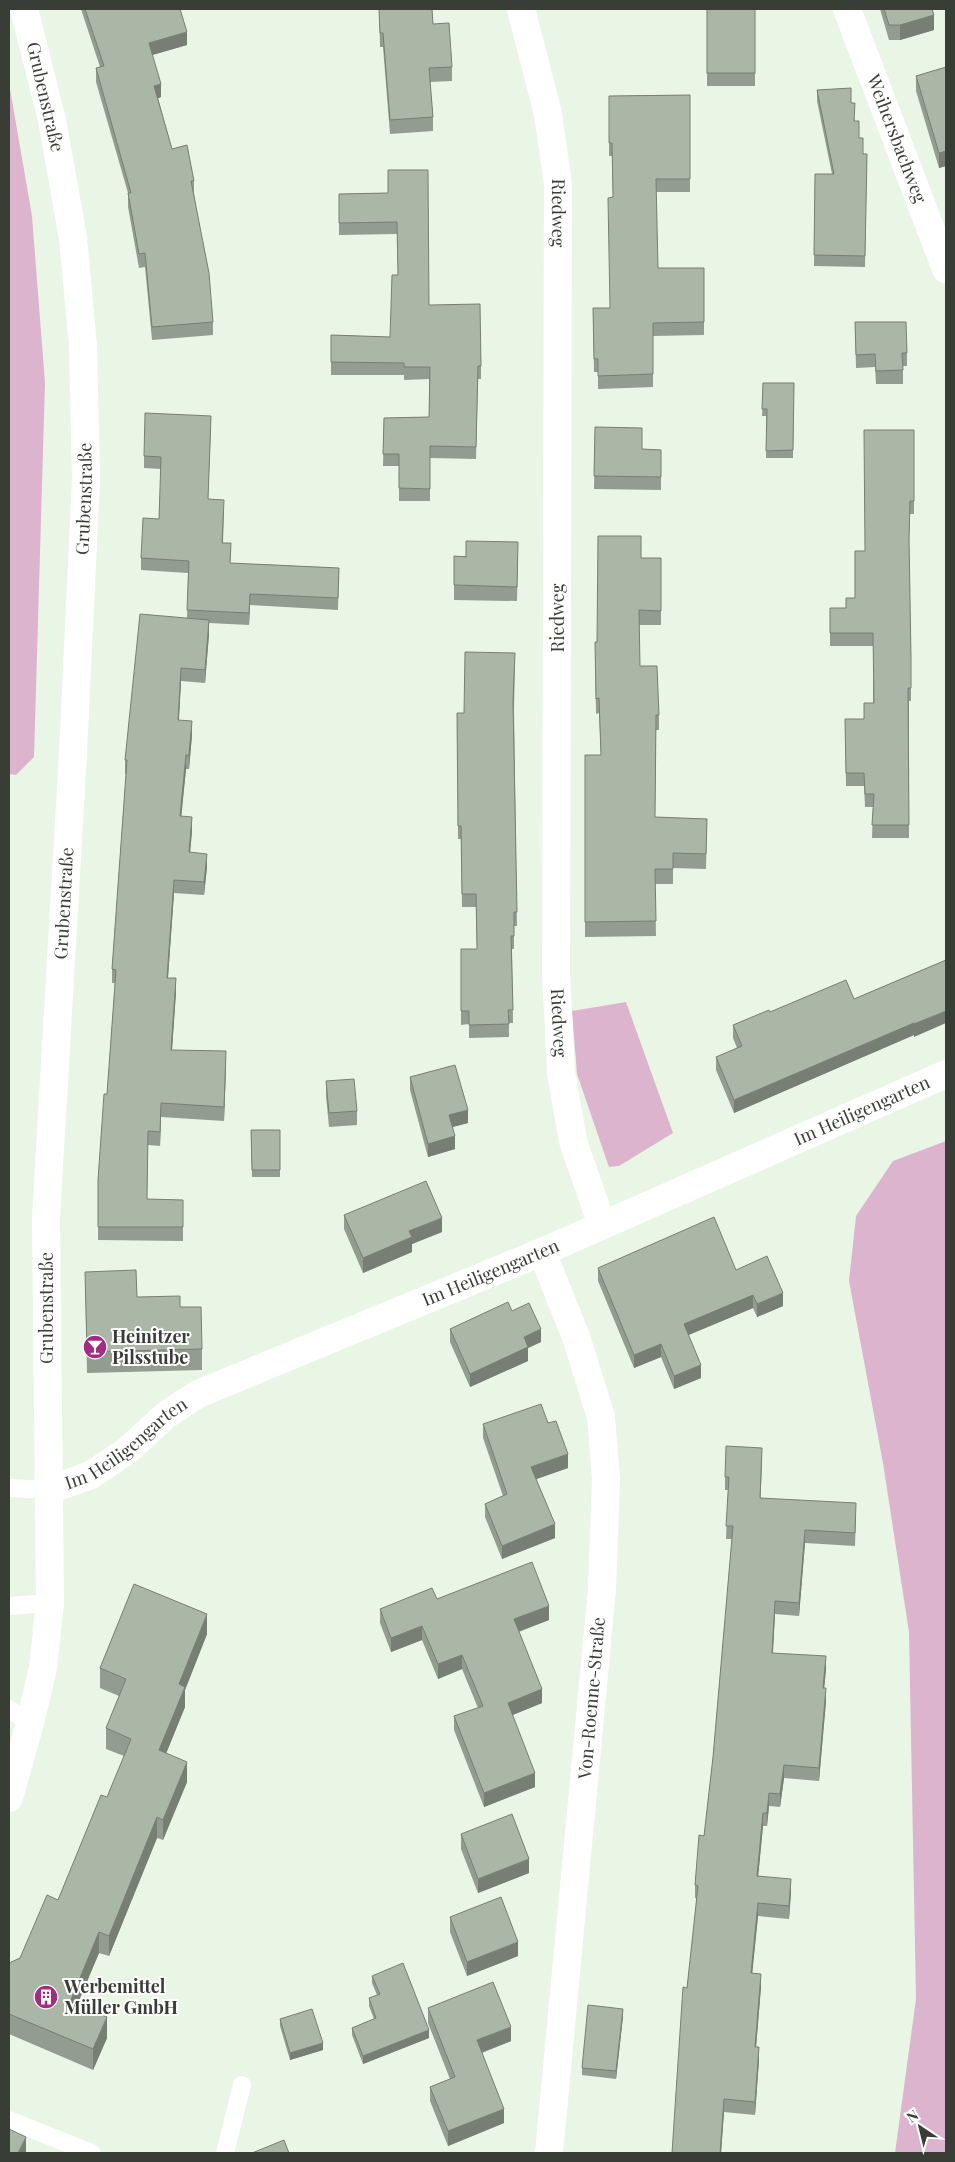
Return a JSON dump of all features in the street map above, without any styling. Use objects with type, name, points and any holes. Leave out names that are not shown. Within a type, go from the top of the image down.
[{"type":"street","name":"Grubenstraße","points":[[9,1798],[20,1716],[43,1668],[50,1603],[46,1218],[73,753],[86,479],[82,346],[73,238],[52,120],[24,9]]},
{"type":"street","name":"Riedweg","points":[[521,9],[548,114],[558,184],[556,973],[561,1072],[573,1141],[602,1225]]},
{"type":"street","name":"Weihersbachweg","points":[[847,9],[946,269]]},
{"type":"street","name":"Im Heiligengarten","points":[[49,1490],[91,1475],[128,1450],[166,1415],[198,1394],[542,1252],[946,1074]]},
{"type":"street","name":"Von-Roenne-Straße","points":[[542,1252],[576,1337],[601,1417],[606,1479],[602,1589],[549,2153]]},
{"type":"lane","points":[[9,1488],[49,1490]]},
{"type":"lane","points":[[9,1606],[50,1603]]},
{"type":"lane","points":[[225,2153],[242,2085]]},
{"type":"lane","points":[[9,2120],[92,2153]]},
{"type":"shaded area","points":[[9,83],[32,216],[45,383],[34,757],[16,775],[9,774]]},
{"type":"shaded area","points":[[626,1002],[673,1133],[619,1166],[609,1167],[577,1074],[572,1011]]},
{"type":"shaded area","points":[[946,1141],[946,2153],[895,2153],[916,1999],[909,1632],[883,1463],[849,1281],[856,1216],[893,1161]]},
{"type":"building","points":[[85,9],[180,9],[187,32],[149,43],[161,84],[154,86],[172,149],[187,145],[194,181],[191,181],[209,273],[213,322],[152,327],[145,253],[139,254],[128,193],[131,193],[96,68],[104,66]]},
{"type":"building","points":[[379,9],[432,9],[433,24],[449,23],[452,67],[429,68],[433,117],[390,120],[383,33],[380,33]]},
{"type":"building","points":[[707,9],[755,9],[755,73],[707,73]]},
{"type":"building","points":[[884,9],[932,9],[934,15],[900,25],[889,25]]},
{"type":"building","points":[[946,67],[946,151],[939,153],[916,76]]},
{"type":"building","points":[[851,88],[851,103],[855,103],[854,121],[859,121],[859,138],[863,138],[863,154],[867,154],[865,256],[814,255],[815,174],[834,174],[817,90]]},
{"type":"building","points":[[690,95],[690,179],[656,179],[658,268],[704,268],[704,322],[653,323],[653,374],[598,376],[598,359],[594,359],[593,308],[610,308],[608,198],[613,197],[612,143],[609,143],[609,96]]},
{"type":"building","points":[[388,170],[428,170],[429,305],[480,304],[481,366],[478,366],[476,447],[430,446],[430,489],[399,488],[399,454],[383,454],[384,418],[429,417],[430,367],[404,367],[404,363],[331,362],[331,335],[390,337],[392,275],[398,275],[397,222],[339,223],[339,194],[388,193]]},
{"type":"building","points":[[855,322],[906,322],[907,353],[902,353],[903,370],[876,371],[875,354],[856,355]]},
{"type":"building","points":[[763,383],[794,383],[793,450],[766,451],[767,409],[762,409]]},
{"type":"building","points":[[145,413],[211,416],[208,499],[224,500],[222,543],[231,543],[230,563],[339,568],[338,598],[250,594],[249,613],[187,610],[189,561],[141,558],[143,518],[159,519],[161,457],[144,456]]},
{"type":"building","points":[[595,427],[642,428],[642,449],[661,450],[661,477],[594,476]]},
{"type":"building","points":[[864,430],[914,430],[914,501],[910,501],[909,537],[911,688],[908,688],[909,825],[872,825],[874,794],[865,794],[864,773],[846,773],[845,719],[864,719],[864,703],[874,703],[873,633],[830,633],[830,608],[846,608],[846,598],[855,598],[855,551],[865,551]]},
{"type":"building","points":[[598,536],[641,536],[641,558],[661,558],[661,611],[639,610],[640,666],[657,666],[659,715],[656,715],[655,817],[707,819],[706,854],[673,853],[673,869],[655,869],[656,921],[585,922],[585,755],[601,755],[599,698],[596,699],[595,642],[597,642]]},
{"type":"building","points":[[466,541],[518,542],[517,587],[454,585],[454,556],[466,557]]},
{"type":"building","points":[[140,614],[209,620],[205,670],[181,668],[178,720],[192,721],[189,755],[186,755],[180,816],[192,817],[189,852],[207,854],[204,882],[174,880],[167,978],[176,978],[171,1050],[226,1051],[224,1107],[161,1103],[160,1132],[148,1131],[147,1199],[183,1200],[183,1227],[98,1227],[98,1180],[104,1094],[107,1094],[116,970],[112,969],[127,760],[125,760]]},
{"type":"building","points":[[465,652],[515,653],[513,700],[517,912],[514,912],[514,936],[511,936],[513,1010],[508,1010],[509,1024],[469,1025],[469,1011],[461,1011],[461,949],[477,949],[476,894],[462,894],[461,826],[458,826],[457,713],[464,713]]},
{"type":"building","points":[[946,960],[946,1011],[734,1100],[716,1057],[742,1046],[733,1025],[769,1010],[770,1012],[846,980],[854,999]]},
{"type":"building","points":[[455,1065],[468,1110],[449,1115],[455,1136],[428,1144],[410,1077]]},
{"type":"building","points":[[354,1079],[357,1111],[329,1113],[326,1081]]},
{"type":"building","points":[[251,1130],[280,1130],[280,1170],[252,1170]]},
{"type":"building","points":[[426,1181],[442,1218],[409,1231],[412,1237],[363,1258],[344,1215]]},
{"type":"building","points":[[714,1217],[736,1270],[767,1256],[783,1293],[757,1304],[753,1295],[684,1324],[701,1365],[674,1376],[661,1344],[634,1355],[598,1268]]},
{"type":"building","points":[[136,1270],[137,1297],[180,1296],[180,1307],[201,1307],[202,1349],[87,1352],[85,1272]]},
{"type":"building","points":[[508,1302],[512,1311],[529,1303],[541,1329],[524,1337],[528,1347],[470,1374],[450,1329]]},
{"type":"building","points":[[541,1404],[548,1423],[556,1421],[568,1454],[531,1467],[555,1524],[502,1546],[485,1504],[507,1494],[483,1424]]},
{"type":"building","points":[[726,1446],[762,1448],[760,1498],[856,1503],[855,1533],[805,1530],[799,1603],[775,1601],[772,1653],[826,1656],[823,1688],[826,1688],[819,1768],[784,1765],[780,1794],[769,1793],[767,1813],[763,1813],[757,1876],[791,1879],[789,1906],[758,1903],[751,1973],[761,1974],[755,2047],[759,2047],[755,2102],[724,2099],[720,2153],[672,2153],[683,1987],[687,1988],[698,1886],[695,1885],[699,1835],[704,1836],[713,1757],[733,1526],[726,1526],[729,1477],[725,1477]]},
{"type":"building","points":[[532,1562],[549,1606],[514,1619],[542,1689],[508,1703],[535,1773],[484,1793],[454,1716],[483,1706],[462,1655],[438,1664],[422,1626],[391,1638],[380,1609],[432,1588],[437,1599]]},
{"type":"building","points":[[134,1584],[207,1614],[179,1684],[185,1687],[159,1750],[187,1762],[163,1820],[157,1817],[109,1936],[99,1932],[70,2002],[107,2017],[93,2049],[9,2014],[9,1963],[20,1958],[47,1895],[58,1900],[101,1795],[107,1797],[131,1739],[106,1728],[126,1679],[100,1668]]},
{"type":"building","points":[[512,1814],[529,1859],[478,1879],[461,1834]]},
{"type":"building","points":[[501,1897],[518,1942],[467,1962],[450,1917]]},
{"type":"building","points":[[403,1963],[429,2030],[363,2056],[352,2028],[376,2018],[369,1998],[380,1994],[372,1976]]},
{"type":"building","points":[[493,1982],[511,2027],[477,2040],[504,2109],[448,2131],[430,2087],[455,2077],[428,2008]]},
{"type":"building","points":[[588,2005],[623,2009],[616,2071],[582,2068]]},
{"type":"building","points":[[312,2009],[323,2043],[290,2053],[280,2019]]},
{"type":"building","points":[[9,2129],[26,2137],[18,2153],[9,2153]]},
{"type":"building","points":[[284,2140],[289,2153],[252,2153]]},
{"type":"place","name":"Heinitzer Pilsstube","points":[[95,1347]]},
{"type":"place","name":"Werbemittel Müller GmbH","points":[[46,1997]]}]
